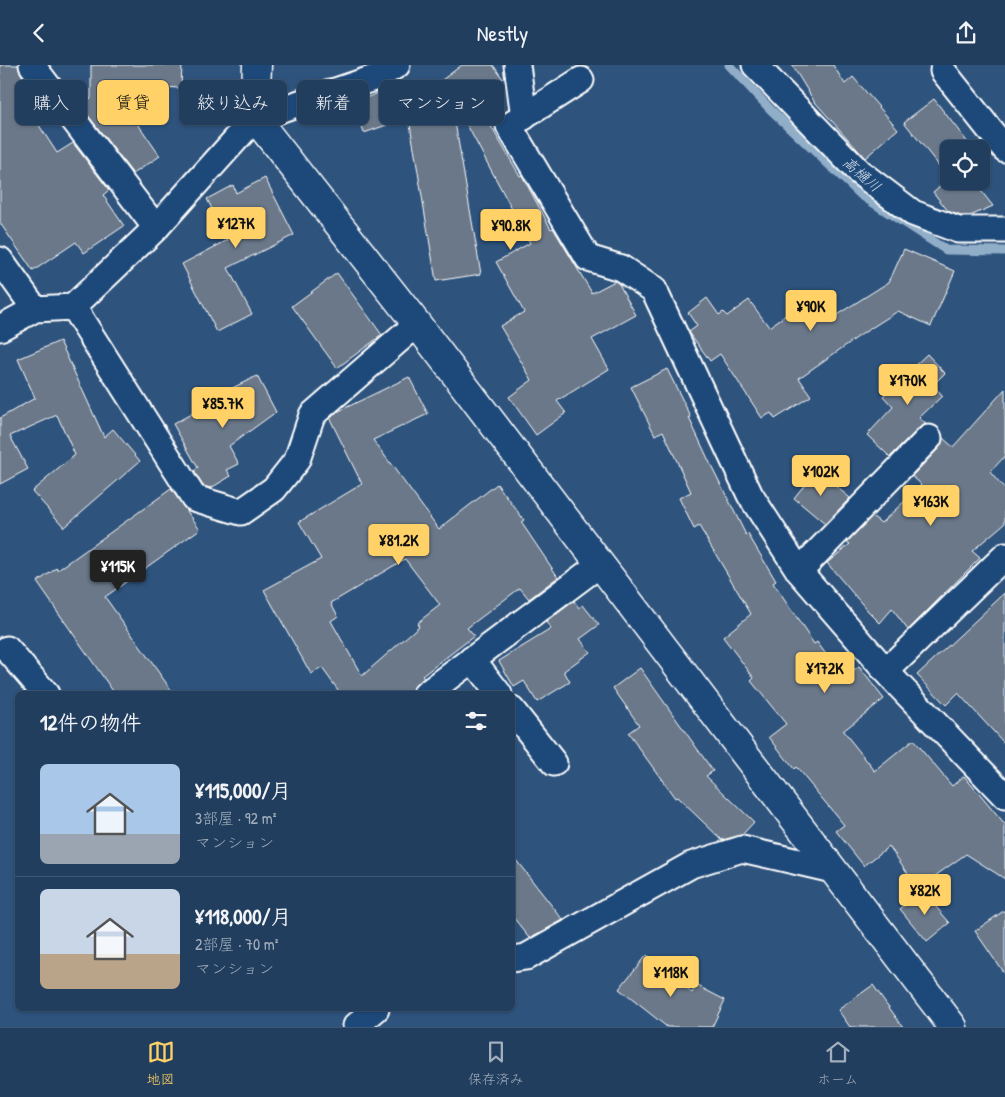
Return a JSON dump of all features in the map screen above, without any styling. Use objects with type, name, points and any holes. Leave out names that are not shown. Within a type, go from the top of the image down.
[{"type":"street","points":[[32,65],[156,228]]},
{"type":"street","points":[[256,80],[257,65]]},
{"type":"street","points":[[287,107],[377,77],[396,65]]},
{"type":"street","points":[[517,65],[524,117]]},
{"type":"street","points":[[755,65],[859,172],[913,213],[958,230],[1005,230]]},
{"type":"street","points":[[943,71],[1005,149]]},
{"type":"street","points":[[582,80],[509,126],[588,257],[621,268],[654,290],[750,495],[799,571],[886,671],[1005,796]]},
{"type":"street","points":[[0,328],[35,309],[73,307],[156,228],[249,125]]},
{"type":"street","points":[[261,125],[417,324],[953,1027]]},
{"type":"street","points":[[0,260],[35,309]]},
{"type":"street","points":[[73,307],[194,498],[241,512],[274,489],[297,460],[312,415],[417,324]]},
{"type":"street","points":[[799,571],[929,438]]},
{"type":"street","points":[[886,671],[1005,555]]},
{"type":"street","points":[[430,691],[600,563]]},
{"type":"street","points":[[2,652],[43,691]]},
{"type":"street","points":[[472,659],[497,691]]},
{"type":"street","points":[[515,714],[554,763]]},
{"type":"street","points":[[515,959],[526,957],[691,865],[742,849],[833,870]]},
{"type":"street","points":[[352,1021],[372,1011]]},
{"type":"building","points":[[0,65],[18,65],[25,80],[15,80],[15,125],[39,125],[57,153],[73,143],[109,190],[103,195],[124,226],[84,253],[76,242],[33,271],[0,223]]},
{"type":"building","points":[[91,65],[182,65],[179,88],[169,87],[169,80],[97,80],[97,125],[139,125],[160,156],[133,174],[87,114],[87,101],[91,98]]},
{"type":"building","points":[[462,65],[493,65],[503,79],[502,80],[442,80]]},
{"type":"building","points":[[792,65],[833,65],[845,84],[853,77],[898,129],[865,158],[814,101]]},
{"type":"building","points":[[379,93],[379,125],[387,125],[364,133],[361,125],[369,125],[369,97]]},
{"type":"building","points":[[934,99],[966,140],[940,140],[940,167],[904,122]]},
{"type":"building","points":[[410,125],[455,125],[481,274],[436,281]]},
{"type":"building","points":[[467,125],[490,125],[520,176],[522,175],[551,229],[553,228],[592,293],[615,281],[619,284],[636,315],[592,339],[609,369],[557,401],[566,413],[536,435],[509,397],[532,380],[500,326],[524,312],[496,262],[530,243]]},
{"type":"building","points":[[265,178],[294,235],[228,268],[252,314],[217,332],[182,264],[228,240],[207,199],[233,185],[236,193]]},
{"type":"building","points":[[940,186],[940,190],[980,190],[993,206],[970,216],[961,216],[948,211],[933,192]]},
{"type":"building","points":[[904,249],[955,271],[931,326],[898,311],[799,378],[811,396],[775,419],[771,413],[762,418],[720,354],[710,361],[689,332],[697,326],[688,313],[707,298],[719,315],[723,312],[727,316],[749,300],[769,327],[818,292],[835,316],[889,282]]},
{"type":"building","points":[[337,273],[382,335],[337,368],[292,306]]},
{"type":"building","points":[[60,341],[104,437],[113,429],[140,461],[64,527],[32,491],[75,455],[57,415],[10,436],[28,469],[0,484],[0,418],[35,398],[18,359]]},
{"type":"building","points":[[927,354],[945,373],[933,385],[942,396],[919,418],[926,424],[919,428],[890,457],[867,435],[893,407],[883,396]]},
{"type":"building","points":[[667,369],[691,417],[689,418],[709,461],[746,535],[748,534],[776,581],[773,583],[814,644],[817,642],[844,679],[859,667],[884,699],[843,731],[875,771],[913,740],[952,786],[964,776],[1005,825],[1005,879],[966,854],[918,888],[889,846],[864,866],[836,831],[844,825],[796,767],[794,769],[769,737],[786,724],[751,681],[754,678],[723,637],[751,614],[699,526],[694,529],[679,498],[691,492],[663,431],[655,435],[631,387]]},
{"type":"building","points":[[257,376],[276,412],[229,446],[239,464],[227,470],[231,476],[211,488],[203,486],[195,473],[195,470],[198,468],[173,424],[222,397],[220,394]]},
{"type":"building","points":[[409,377],[428,414],[373,440],[439,529],[497,484],[524,520],[521,522],[558,577],[529,599],[520,588],[467,628],[474,636],[422,676],[424,678],[410,691],[339,691],[322,668],[311,674],[264,590],[321,559],[299,522],[362,484],[330,419],[337,412]],"holes":[[[405,559],[440,605],[417,623],[419,626],[362,676],[331,621],[338,616],[331,603]]]},
{"type":"building","points":[[1005,389],[1005,456],[990,472],[1005,490],[1005,523],[972,551],[980,558],[908,630],[892,609],[880,623],[827,563],[850,544],[847,542],[872,516],[881,523],[922,485],[912,476],[939,448],[943,438],[953,447]]},
{"type":"building","points":[[816,470],[850,498],[825,524],[794,498]]},
{"type":"building","points":[[171,489],[200,529],[105,597],[172,691],[113,691],[37,582],[57,568],[58,570]]},
{"type":"building","points":[[1005,593],[1005,744],[958,693],[946,705],[917,675]]},
{"type":"building","points":[[574,601],[579,608],[583,605],[599,625],[580,639],[590,652],[564,671],[570,682],[537,702],[524,681],[514,687],[499,661],[551,629],[546,622]]},
{"type":"building","points":[[640,668],[713,771],[706,776],[754,822],[742,835],[722,840],[677,797],[675,798],[628,733],[639,725],[613,688]]},
{"type":"building","points":[[515,859],[563,920],[530,938],[515,920]]},
{"type":"building","points":[[922,891],[950,923],[927,942],[900,909]]},
{"type":"building","points":[[1005,910],[1005,975],[975,931]]},
{"type":"building","points":[[646,955],[692,993],[696,985],[725,1000],[712,1027],[667,1027],[619,989]]},
{"type":"building","points":[[873,985],[903,1027],[850,1027],[838,1010]]},
{"type":"waterway","name":"高樋川","points":[[729,65],[770,109],[861,195],[946,250],[1005,251]]}]
